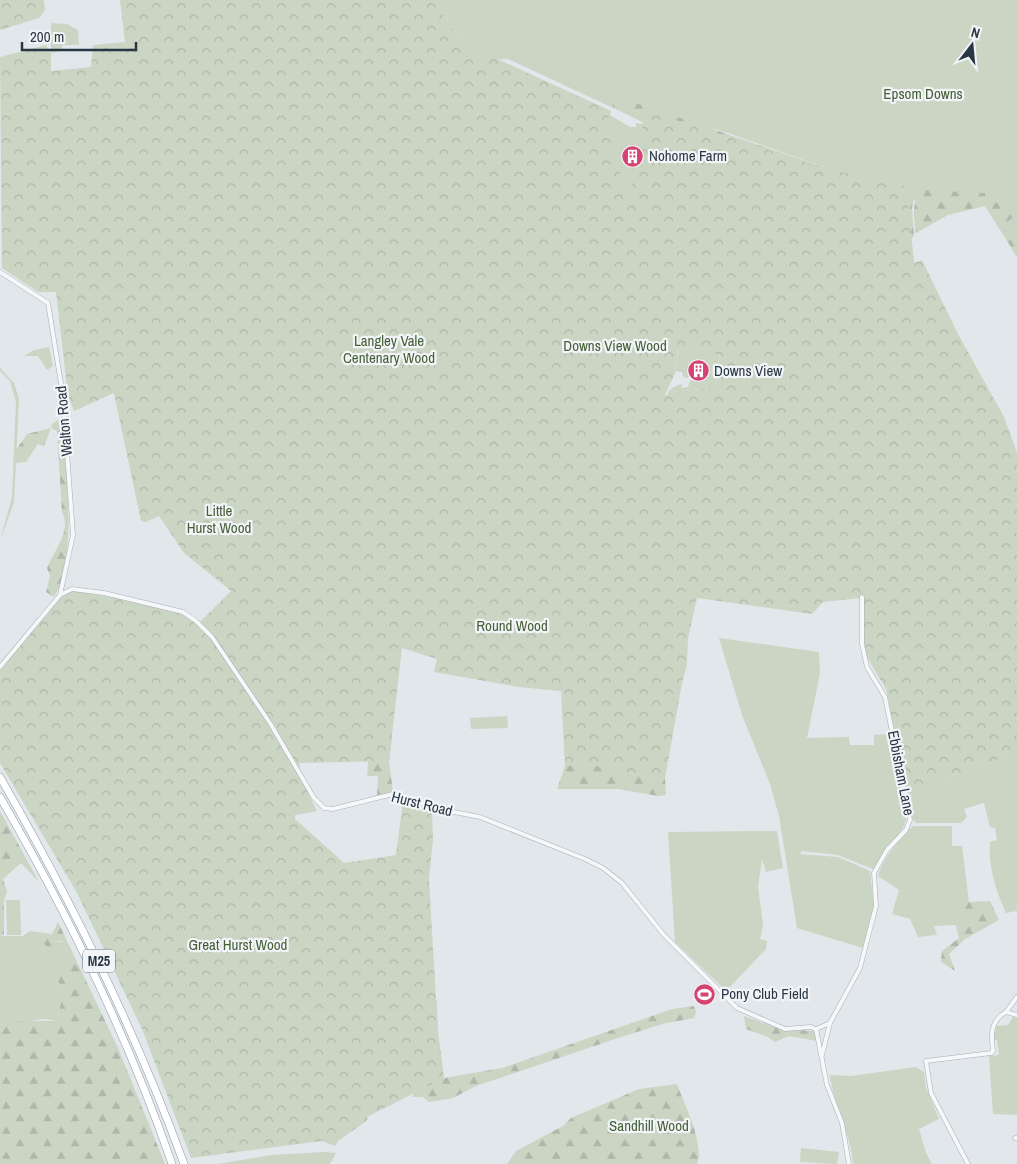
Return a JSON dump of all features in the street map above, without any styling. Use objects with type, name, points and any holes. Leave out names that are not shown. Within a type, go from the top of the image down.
[{"type":"highway","name":"M25","points":[[0,778],[69,900],[107,976],[150,1075],[184,1164]]},
{"type":"highway","name":"M25","points":[[0,797],[61,907],[108,1002],[172,1164]]},
{"type":"street","name":"Walton Road","points":[[0,272],[48,303],[54,331],[64,407],[73,535],[60,595]]},
{"type":"street","points":[[64,582],[66,587],[72,590]]},
{"type":"street","name":"Hurst Road","points":[[60,595],[72,590],[95,591],[184,612],[196,621],[212,637],[270,723],[314,798],[324,808],[332,808],[393,794],[438,809],[480,817],[585,859],[603,868],[622,883],[664,935],[737,1008],[785,1028],[811,1027],[816,1029]]},
{"type":"street","points":[[0,667],[60,595]]},
{"type":"street","name":"Ebbisham Lane","points":[[822,1055],[830,1023],[860,968],[876,906],[874,873],[887,850],[906,830],[910,820],[885,697],[866,667],[862,644],[862,597]]},
{"type":"street","points":[[968,1164],[930,1093],[926,1062],[993,1052],[992,1028],[996,1019],[1006,1012],[1017,997]]},
{"type":"street","points":[[1006,1012],[1017,1016]]},
{"type":"street","points":[[816,1029],[830,1023]]},
{"type":"street","name":"Ebbisham Lane","points":[[816,1029],[827,1085],[842,1123],[850,1164]]},
{"type":"street","points":[[818,1034],[827,1032]]},
{"type":"green space","points":[[0,0],[44,0],[45,10],[39,18],[0,30]]},
{"type":"green space","name":"Langley Vale Centenary Wood","points":[[120,0],[434,0],[448,23],[471,50],[504,62],[611,111],[607,120],[627,203],[645,136],[642,124],[644,123],[639,120],[651,112],[827,169],[903,185],[907,191],[914,263],[922,260],[958,334],[1004,417],[1017,453],[1017,753],[907,792],[886,689],[868,659],[862,644],[861,598],[823,602],[812,614],[697,598],[688,638],[687,665],[665,778],[660,780],[584,763],[565,766],[561,691],[519,687],[434,672],[437,659],[402,648],[389,761],[299,763],[301,779],[317,811],[295,815],[295,819],[344,863],[396,855],[403,801],[432,810],[433,839],[429,879],[438,1033],[444,1078],[367,1117],[368,1120],[338,1141],[335,1146],[322,1141],[191,1158],[142,1029],[76,891],[0,763],[0,670],[63,595],[71,591],[83,592],[155,606],[178,612],[198,624],[231,591],[184,553],[159,516],[146,522],[141,521],[114,393],[74,411],[68,396],[56,292],[38,292],[2,268],[0,57],[46,45],[51,53],[51,71],[91,67],[93,45],[125,42]],"holes":[[[678,350],[720,355],[715,388],[669,392],[665,395],[676,371]]]},
{"type":"green space","name":"Epsom Downs","points":[[434,0],[1017,0],[1017,257],[985,206],[985,193],[909,201],[907,191],[903,185],[835,171],[728,133],[651,112],[639,120],[508,59],[495,60],[611,111],[610,115],[630,127],[636,127],[636,123],[642,124],[653,118],[685,125],[736,143],[736,150],[740,154],[747,146],[825,174],[906,193],[914,263],[912,285],[893,355],[873,493],[868,483],[861,588],[824,581],[835,541],[839,454],[806,466],[789,396],[837,388],[877,363],[855,294],[899,268],[899,260],[851,285],[774,290],[728,282],[714,354],[720,354],[715,388],[669,392],[668,395],[669,391],[673,388],[682,384],[682,388],[688,387],[690,380],[700,380],[700,376],[696,373],[686,378],[682,372],[676,371],[678,350],[672,336],[653,314],[653,220],[651,208],[636,209],[646,163],[645,137],[627,204],[622,188],[608,191],[569,158],[554,135],[498,112],[466,154],[453,246],[434,331],[407,334],[422,230],[420,232],[399,364],[394,417],[394,444],[383,456],[310,440],[289,399],[290,363],[270,320],[317,342],[318,337],[329,322],[334,253],[328,250],[325,291],[312,333],[225,291],[248,252],[277,227],[302,227],[308,201],[355,157],[383,135],[392,115],[442,88],[439,124],[444,92],[450,80],[471,67],[492,60],[471,50],[448,23]]},
{"type":"green space","points":[[51,23],[67,24],[78,30],[79,45],[62,45],[62,51],[51,53]]},
{"type":"green space","points":[[622,98],[835,171],[912,187],[915,191],[912,208],[914,236],[911,239],[907,204],[644,123],[613,107],[612,103],[615,99]]},
{"type":"green space","points":[[922,190],[985,193],[985,206],[948,215],[916,233],[915,205],[916,199]]},
{"type":"green space","points":[[1017,195],[1017,220],[1012,218],[1006,223],[1017,230],[1017,257],[986,206]]},
{"type":"green space","points":[[49,347],[53,366],[47,370],[38,356],[24,356],[34,350]]},
{"type":"green space","points":[[0,368],[14,383],[19,399],[14,502],[0,541],[12,497],[16,402],[10,381],[0,371]]},
{"type":"green space","points":[[61,418],[68,510],[66,559],[62,580],[54,597],[46,592],[50,576],[47,568],[61,540],[65,519],[62,512],[57,431],[51,428],[52,424]]},
{"type":"green space","points":[[51,428],[44,446],[38,444],[26,462],[16,463],[16,450],[27,434]]},
{"type":"green space","points":[[719,638],[819,652],[820,673],[807,738],[849,737],[850,745],[874,745],[874,735],[890,734],[906,820],[903,828],[873,869],[838,855],[802,851],[800,854],[838,857],[870,871],[874,906],[863,948],[797,928],[779,816],[770,784],[742,715]]},
{"type":"green space","points":[[376,669],[392,737],[389,761],[393,792],[377,795],[378,776],[367,776]]},
{"type":"green space","points":[[507,716],[508,728],[471,729],[470,718]]},
{"type":"green space","points":[[1017,753],[1017,911],[1006,913],[996,887],[990,861],[990,842],[997,840],[995,828],[990,827],[984,803],[964,809],[967,817],[961,823],[916,823],[912,818],[905,798],[908,797],[907,792]]},
{"type":"green space","points":[[584,763],[660,780],[665,778],[666,795],[658,796],[618,789],[557,789],[565,766]]},
{"type":"green space","points":[[0,811],[39,882],[21,863],[3,879],[7,891],[4,901],[4,935],[0,936]]},
{"type":"green space","points":[[914,826],[952,826],[952,846],[962,846],[969,902],[964,910],[972,923],[964,930],[954,925],[934,926],[937,935],[918,937],[910,919],[892,914],[899,890],[878,876],[893,849]]},
{"type":"green space","points":[[777,831],[783,868],[766,872],[762,859],[758,887],[763,925],[760,939],[767,941],[766,949],[730,987],[722,987],[675,942],[668,832]]},
{"type":"green space","points":[[6,900],[20,900],[21,935],[7,935]]},
{"type":"green space","points":[[990,901],[999,920],[965,939],[949,954],[955,971],[941,962],[942,951],[959,938],[956,926],[964,930],[972,923],[964,910],[969,902]]},
{"type":"green space","points":[[58,922],[118,1048],[165,1164],[0,1164],[0,1025],[12,1021],[57,1021],[64,990],[55,977],[68,953],[62,941],[54,941],[49,951],[43,941],[45,933],[52,934]]},
{"type":"green space","points":[[30,931],[45,933],[43,941],[63,942],[68,954],[55,977],[64,990],[57,1021],[45,1019],[0,1025],[0,936],[23,936]]},
{"type":"green space","points":[[437,999],[438,1033],[444,1078],[502,1068],[672,1009],[694,1006],[696,1012],[694,1018],[666,1023],[624,1036],[476,1086],[453,1098],[429,1102],[423,1097],[413,1097],[413,1094]]},
{"type":"green space","points":[[744,1016],[780,1029],[814,1031],[817,1041],[789,1036],[775,1042],[768,1037],[746,1029]]},
{"type":"green space","points":[[1013,1017],[1017,1018],[1017,1115],[993,1114],[989,1056],[999,1055],[997,1040],[994,1040],[996,1026],[1008,1025]]},
{"type":"green space","points":[[916,1067],[924,1072],[926,1087],[939,1119],[919,1129],[926,1153],[932,1164],[853,1164],[852,1152],[830,1075],[851,1076]]},
{"type":"green space","name":"Sandhill Wood","points":[[677,1084],[696,1135],[699,1156],[697,1164],[507,1164],[516,1151],[563,1126],[571,1118],[639,1089]]},
{"type":"green space","points":[[801,1148],[839,1152],[837,1164],[800,1162]]},
{"type":"green space","points":[[336,1153],[330,1164],[218,1164],[271,1155]]},
{"type":"place","name":"Nohome Farm","points":[[633,156]]},
{"type":"place","name":"Downs View","points":[[698,371]]},
{"type":"place","name":"Pony Club Field","points":[[705,994]]},
{"type":"park label","name":"Downs View Wood","points":[[615,346]]},
{"type":"park label","name":"Little Hurst Wood","points":[[219,520]]},
{"type":"park label","name":"Round Wood","points":[[512,626]]},
{"type":"park label","name":"Great Hurst Wood","points":[[238,945]]}]
